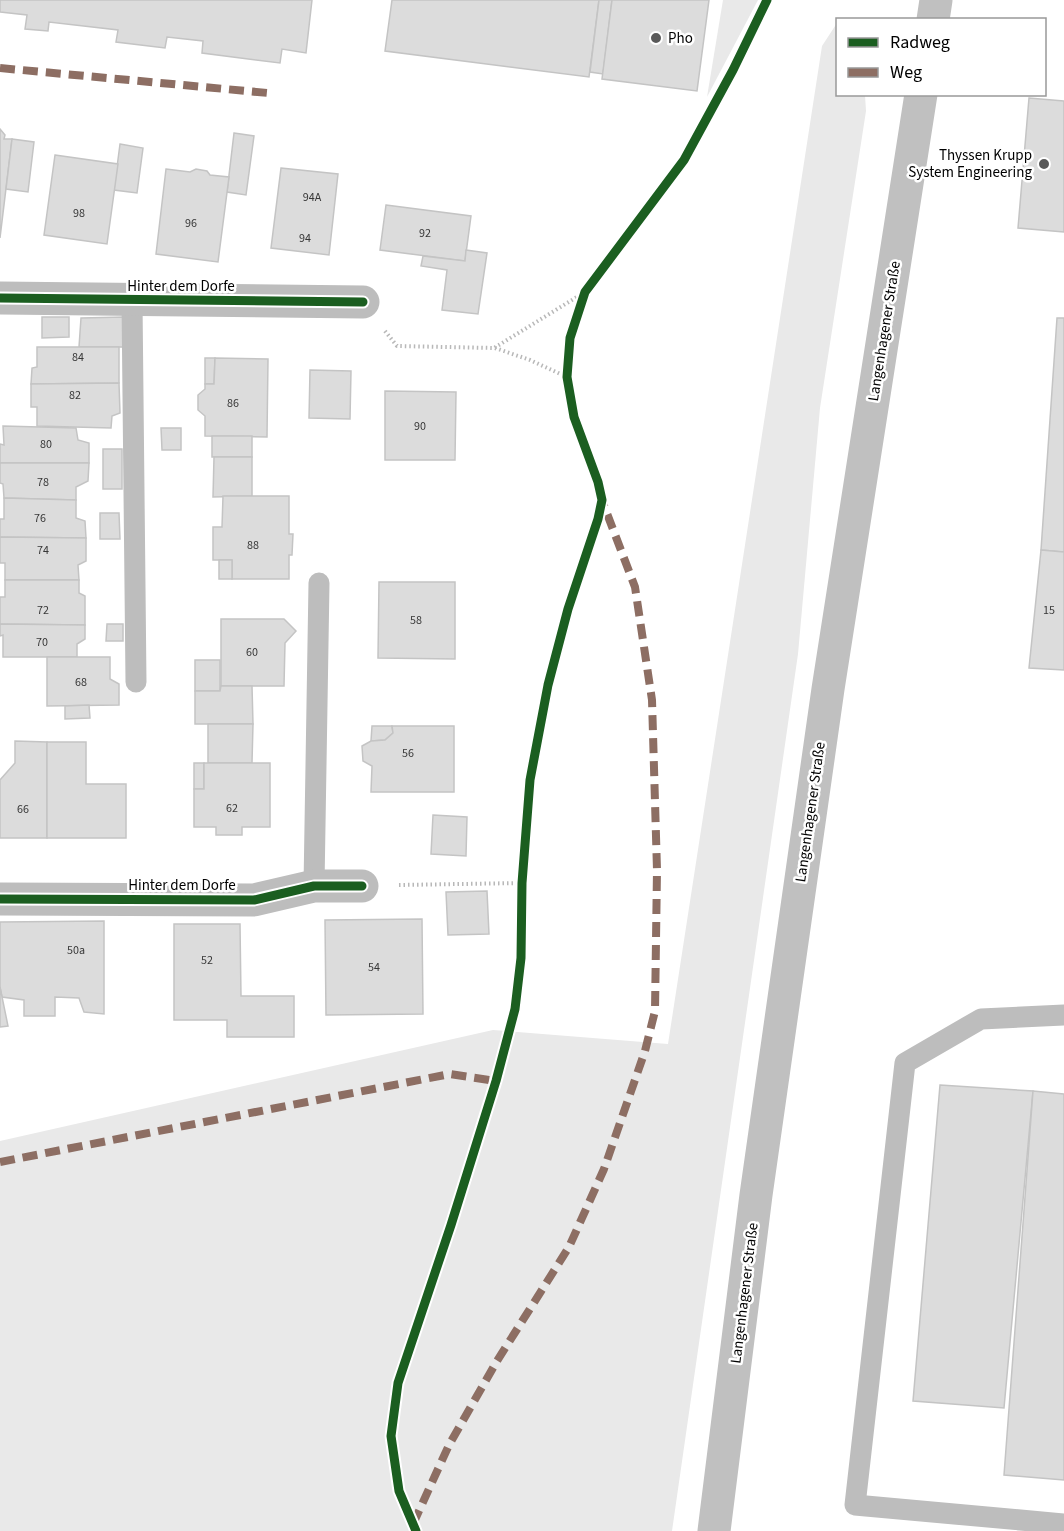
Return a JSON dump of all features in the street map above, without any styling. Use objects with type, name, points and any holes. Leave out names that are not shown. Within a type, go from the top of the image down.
[{"type":"main road","points":[[933,18],[936,0]]},
{"type":"main road","name":"Langenhagener Straße","points":[[714,1531],[756,1195],[825,713],[921,96]]},
{"type":"street","name":"Hinter dem Dorfe","points":[[0,298],[363,302]]},
{"type":"street","name":"Hinter dem Dorfe","points":[[0,899],[254,900],[314,886],[362,886]]},
{"type":"lane","name":"Hinter dem Dorfe","points":[[132,301],[136,682]]},
{"type":"lane","points":[[314,886],[319,583]]},
{"type":"lane","points":[[1064,1015],[981,1019],[905,1063],[855,1505],[1064,1524]]},
{"type":"path","points":[[494,348],[585,292]]},
{"type":"path","points":[[363,302],[397,346],[494,348],[530,360],[567,377]]},
{"type":"path","points":[[362,886],[522,883]]},
{"type":"shaded area","points":[[723,0],[758,0],[707,97]]},
{"type":"shaded area","points":[[836,25],[836,96],[865,96],[866,111],[820,408],[798,654],[672,1531],[0,1531],[0,1141],[493,1030],[668,1044],[822,46]]},
{"type":"building","points":[[0,0],[312,0],[306,53],[282,49],[280,63],[202,53],[203,41],[167,37],[165,48],[116,42],[118,30],[49,22],[48,31],[25,29],[27,15],[0,12]]},
{"type":"building","points":[[392,0],[599,0],[589,77],[385,51]]},
{"type":"building","points":[[599,0],[612,0],[603,74],[590,72]]},
{"type":"building","points":[[612,0],[709,0],[697,91],[602,79]]},
{"type":"building","name":"Thyssen Krupp System Engineering","points":[[1029,98],[1064,101],[1064,232],[1018,228]]},
{"type":"building","points":[[0,129],[5,135],[4,139],[12,139],[0,238]]},
{"type":"building","points":[[234,133],[254,136],[246,195],[227,192]]},
{"type":"building","points":[[12,139],[34,142],[28,192],[6,189]]},
{"type":"building","points":[[120,144],[143,148],[137,193],[114,190]]},
{"type":"building","points":[[55,155],[118,164],[107,244],[44,235]]},
{"type":"building","points":[[281,168],[338,174],[329,255],[271,248]]},
{"type":"building","points":[[166,169],[190,172],[196,169],[207,171],[210,175],[229,177],[218,262],[156,254]]},
{"type":"building","points":[[386,205],[471,216],[465,261],[380,250]]},
{"type":"building","points":[[466,250],[487,253],[478,314],[442,310],[447,270],[421,266],[423,256],[465,261]]},
{"type":"building","points":[[42,317],[69,317],[69,337],[42,338]]},
{"type":"building","points":[[124,317],[124,347],[79,347],[81,318]]},
{"type":"building","points":[[1057,318],[1064,318],[1064,552],[1041,550]]},
{"type":"building","points":[[37,347],[119,347],[119,383],[31,384],[32,368],[37,367]]},
{"type":"building","points":[[205,358],[215,358],[214,384],[205,384]]},
{"type":"building","points":[[215,358],[268,359],[267,437],[205,436],[205,416],[198,410],[198,395],[205,389],[205,384],[214,384]]},
{"type":"building","points":[[310,370],[351,371],[350,419],[309,418]]},
{"type":"building","points":[[119,383],[120,413],[112,416],[111,428],[37,426],[37,407],[31,407],[31,384]]},
{"type":"building","points":[[385,391],[456,392],[455,460],[385,460]]},
{"type":"building","points":[[3,426],[76,428],[78,440],[89,443],[89,463],[0,463],[0,444],[4,445]]},
{"type":"building","points":[[161,428],[181,428],[181,450],[162,450]]},
{"type":"building","points":[[212,436],[252,436],[252,457],[212,457]]},
{"type":"building","points":[[103,449],[122,449],[122,489],[103,489]]},
{"type":"building","points":[[214,457],[252,457],[252,496],[213,497]]},
{"type":"building","points":[[0,463],[89,463],[88,481],[76,487],[76,500],[4,498],[3,484],[0,483]]},
{"type":"building","points":[[223,496],[289,496],[289,534],[293,534],[292,555],[289,555],[289,579],[232,579],[232,560],[213,560],[213,527],[222,527]]},
{"type":"building","points":[[4,498],[76,500],[76,518],[85,521],[86,538],[0,537],[0,519],[4,519]]},
{"type":"building","points":[[100,513],[119,513],[120,539],[100,539]]},
{"type":"building","points":[[0,537],[86,538],[86,561],[78,565],[79,580],[5,580],[5,563],[0,563]]},
{"type":"building","points":[[1041,550],[1064,552],[1064,670],[1029,668]]},
{"type":"building","points":[[219,560],[232,560],[232,579],[219,579]]},
{"type":"building","points":[[5,580],[79,580],[79,593],[85,596],[85,625],[0,624],[0,597],[5,597]]},
{"type":"building","points":[[379,582],[455,582],[455,659],[378,658]]},
{"type":"building","points":[[221,619],[284,619],[296,631],[285,643],[284,686],[221,686]]},
{"type":"building","points":[[0,624],[85,625],[85,639],[77,644],[77,657],[3,657],[3,635],[0,636]]},
{"type":"building","points":[[107,624],[123,624],[123,641],[106,641]]},
{"type":"building","points":[[47,657],[110,657],[110,679],[119,684],[119,705],[47,706]]},
{"type":"building","points":[[195,660],[220,660],[220,691],[195,691]]},
{"type":"building","points":[[221,686],[252,686],[253,724],[195,724],[195,691],[220,691]]},
{"type":"building","points":[[89,705],[90,718],[65,719],[65,706]]},
{"type":"building","points":[[208,724],[253,724],[252,763],[208,763]]},
{"type":"building","points":[[372,726],[392,726],[393,733],[385,740],[371,741]]},
{"type":"building","points":[[392,726],[454,726],[454,792],[371,792],[372,766],[363,761],[362,746],[371,741],[385,740],[393,733]]},
{"type":"building","points":[[15,741],[47,742],[47,838],[0,838],[0,780],[15,763]]},
{"type":"building","points":[[47,742],[86,742],[86,784],[126,784],[126,838],[47,838]]},
{"type":"building","points":[[194,763],[204,763],[204,789],[194,789]]},
{"type":"building","points":[[204,763],[270,763],[270,827],[242,827],[242,835],[216,835],[216,827],[194,827],[194,789],[204,789]]},
{"type":"building","points":[[433,815],[467,817],[466,856],[431,854]]},
{"type":"building","points":[[487,891],[489,934],[448,935],[446,892]]},
{"type":"building","points":[[422,919],[423,1014],[326,1015],[325,920]]},
{"type":"building","points":[[104,921],[104,1014],[84,1012],[79,998],[55,997],[55,1016],[24,1016],[24,1000],[2,997],[0,922]]},
{"type":"building","points":[[174,924],[240,924],[241,996],[294,996],[294,1037],[227,1037],[227,1020],[174,1020]]},
{"type":"building","points":[[0,987],[8,1026],[0,1027]]},
{"type":"building","points":[[940,1085],[1033,1091],[1004,1408],[913,1401]]},
{"type":"building","points":[[1033,1091],[1064,1094],[1064,1480],[1004,1475]]},
{"type":"marked path","points":[[0,68],[268,93]]},
{"type":"marked path","points":[[413,1524],[449,1445],[497,1361],[569,1247],[604,1169],[645,1051],[655,1011],[657,870],[652,700],[635,587],[603,503]]},
{"type":"marked path","points":[[0,1162],[450,1074],[496,1081]]},
{"type":"cycle path","points":[[416,1531],[399,1491],[391,1436],[398,1383],[451,1225],[496,1081],[515,1009],[521,958],[522,883],[530,780],[548,685],[568,609],[598,519],[602,500],[598,482],[574,417],[567,377],[570,338],[585,292],[684,160],[733,70],[767,0]]},
{"type":"cycle path","points":[[0,298],[363,302]]},
{"type":"cycle path","points":[[0,899],[254,900],[314,886],[362,886]]},
{"type":"place","name":"Pho","points":[[656,38]]},
{"type":"place","name":"Thyssen Krupp System Engineering","points":[[1044,164]]}]
